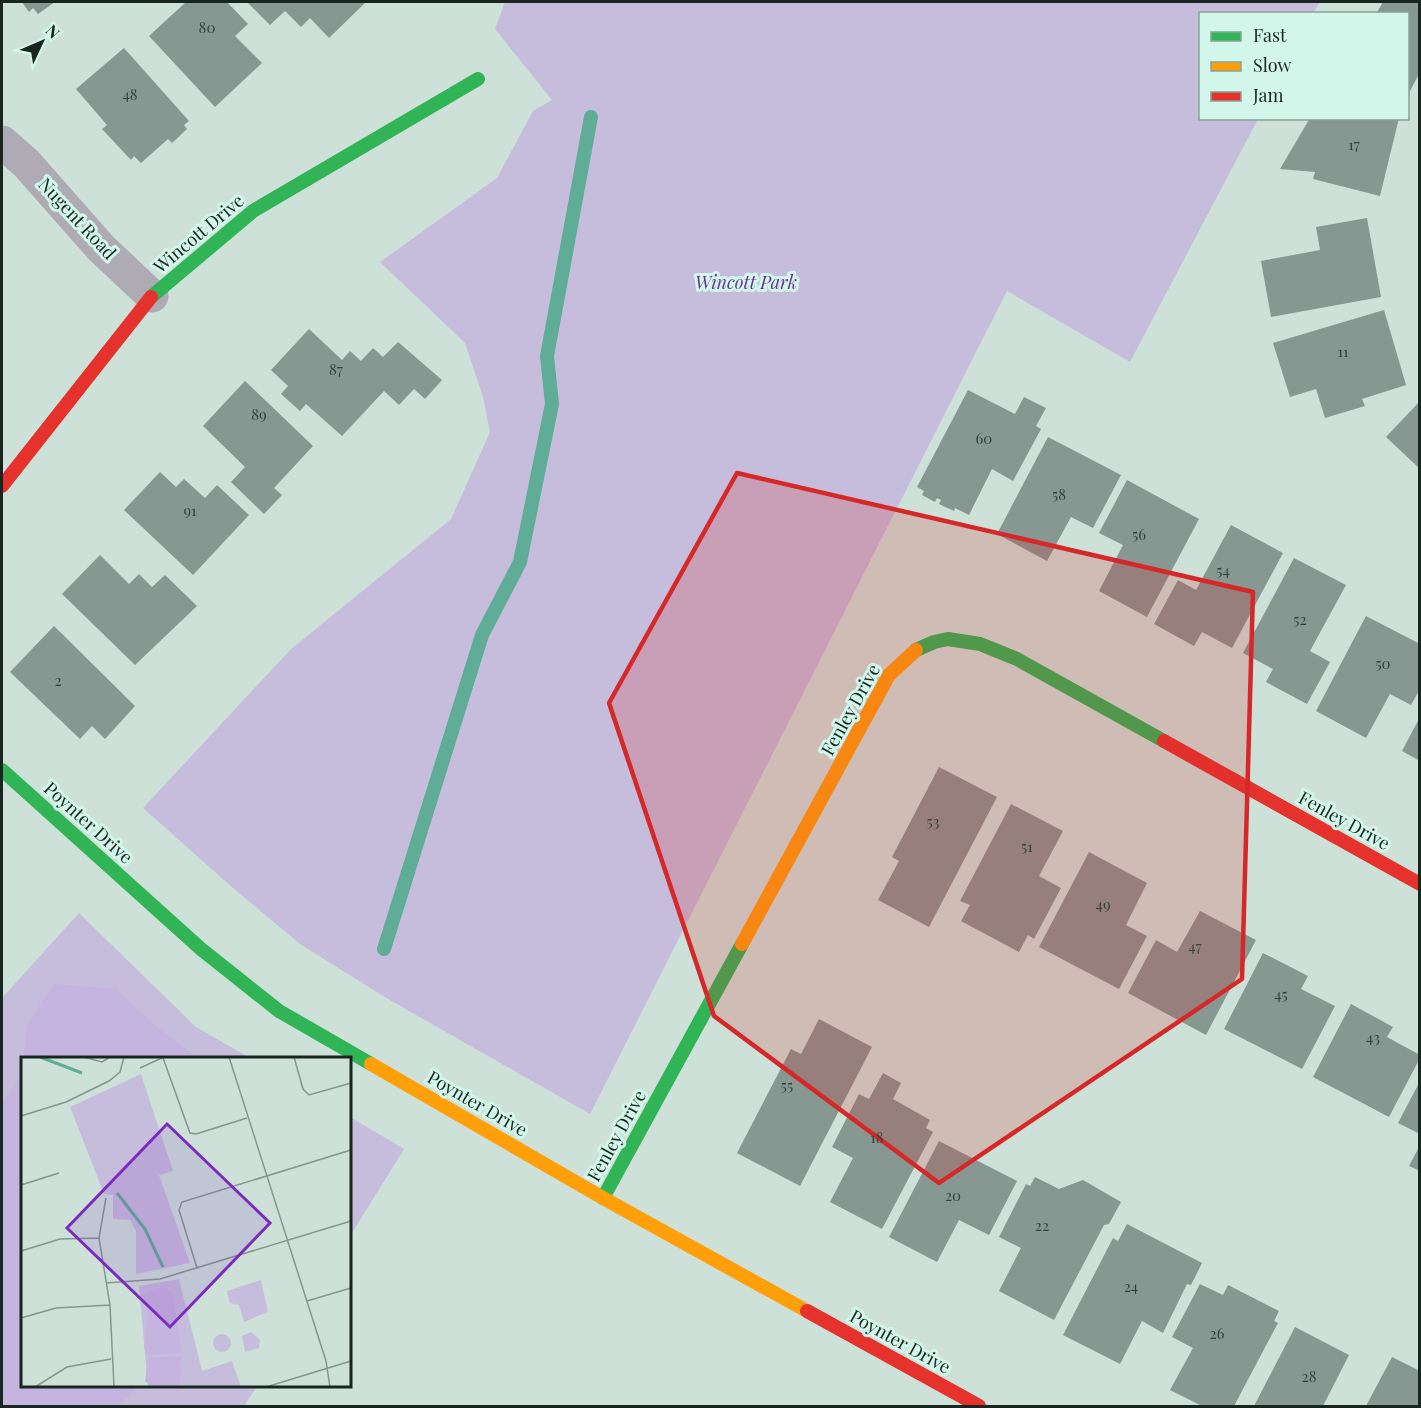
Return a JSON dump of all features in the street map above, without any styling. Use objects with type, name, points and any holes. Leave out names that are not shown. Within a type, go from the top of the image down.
[{"type":"street","name":"Wincott Drive","points":[[2,486],[152,296],[253,211],[478,79]]},
{"type":"street","name":"Nugent Road","points":[[2,142],[26,163],[101,248],[152,296]]},
{"type":"street","name":"Fenley Drive","points":[[603,1198],[889,675],[903,658],[922,645],[943,639],[966,639],[988,645],[1027,664],[1419,884]]},
{"type":"street","name":"Poynter Drive","points":[[2,770],[201,949],[279,1011],[603,1198],[979,1407]]},
{"type":"highlighted area","points":[[737,473],[1253,592],[1242,979],[939,1183],[714,1016],[609,703]]},
{"type":"green space","name":"Wincott Park","points":[[505,2],[1320,2],[1314,12],[1199,12],[1199,120],[1257,120],[1130,362],[1007,291],[590,1114],[388,999],[300,944],[143,808],[291,649],[451,519],[490,432],[483,397],[465,343],[380,262],[497,178],[533,111],[552,100],[495,29]]},
{"type":"green space","points":[[79,913],[196,1027],[248,1057],[21,1057],[21,1387],[256,1387],[244,1406],[2,1406],[2,998]]},
{"type":"green space","points":[[351,1118],[404,1149],[351,1234]]},
{"type":"shaded area","points":[[54,984],[116,989],[153,1024],[196,1057],[23,1057],[27,1025]]},
{"type":"shaded area","points":[[21,1076],[21,1387],[138,1387],[119,1406],[2,1406],[2,1102]]},
{"type":"building","points":[[22,2],[55,2],[38,14],[33,8],[29,12]]},
{"type":"building","points":[[186,2],[227,2],[248,24],[235,36],[262,63],[215,107],[149,36]]},
{"type":"building","points":[[247,2],[366,2],[329,38],[310,18],[301,27],[285,11],[270,25]]},
{"type":"building","points":[[1383,2],[1420,2],[1420,72],[1409,93],[1409,12],[1377,12]]},
{"type":"building","points":[[124,48],[189,121],[184,125],[187,129],[172,143],[168,139],[141,163],[134,156],[131,160],[102,129],[107,125],[76,89]]},
{"type":"building","points":[[1309,120],[1399,120],[1380,196],[1313,179],[1315,172],[1280,169]]},
{"type":"building","points":[[1367,218],[1381,297],[1271,317],[1261,261],[1320,250],[1316,227]]},
{"type":"building","points":[[1384,310],[1406,385],[1362,399],[1365,406],[1325,418],[1316,389],[1290,397],[1273,343]]},
{"type":"building","points":[[309,329],[342,360],[350,351],[361,361],[373,348],[383,357],[398,342],[442,380],[425,399],[414,389],[399,405],[384,391],[342,436],[306,404],[300,411],[281,394],[288,386],[271,370]]},
{"type":"building","points":[[245,381],[313,446],[274,488],[282,495],[264,514],[231,482],[245,467],[203,426]]},
{"type":"building","points":[[968,390],[1015,414],[1024,397],[1046,408],[1036,426],[1041,429],[1013,481],[992,469],[969,515],[939,504],[941,500],[937,498],[935,502],[922,495],[924,491],[917,487]]},
{"type":"building","points":[[1420,401],[1420,469],[1386,437]]},
{"type":"building","points":[[1048,437],[1121,475],[1093,528],[1071,517],[1047,561],[997,534]]},
{"type":"building","points":[[160,472],[176,487],[184,479],[205,498],[217,485],[249,515],[193,575],[124,510]]},
{"type":"building","points":[[1127,480],[1199,519],[1147,617],[1099,591],[1123,545],[1099,533]]},
{"type":"building","points":[[1231,525],[1283,553],[1232,648],[1202,632],[1194,646],[1154,624],[1178,580],[1196,590]]},
{"type":"building","points":[[100,555],[129,584],[139,574],[152,587],[165,575],[197,606],[135,665],[62,594]]},
{"type":"building","points":[[1294,558],[1346,585],[1310,651],[1330,662],[1307,704],[1266,682],[1273,669],[1243,653]]},
{"type":"building","points":[[1366,616],[1420,644],[1420,689],[1411,705],[1390,694],[1366,738],[1316,711]]},
{"type":"building","points":[[54,626],[135,706],[105,739],[92,726],[80,739],[10,672]]},
{"type":"building","points":[[1420,717],[1420,761],[1402,751]]},
{"type":"building","points":[[939,767],[997,797],[929,927],[878,900],[899,861],[892,857]]},
{"type":"building","points":[[1011,804],[1063,831],[1039,876],[1061,888],[1034,939],[1028,935],[1019,952],[961,921],[970,905],[960,901]]},
{"type":"building","points":[[1089,852],[1147,883],[1126,925],[1147,936],[1119,989],[1039,947]]},
{"type":"building","points":[[1200,911],[1256,940],[1206,1035],[1128,993],[1156,940],[1177,952]]},
{"type":"building","points":[[1263,953],[1308,976],[1301,989],[1335,1006],[1302,1069],[1224,1029]]},
{"type":"building","points":[[1351,1004],[1393,1027],[1387,1037],[1420,1055],[1389,1117],[1313,1077]]},
{"type":"building","points":[[819,1019],[872,1047],[800,1186],[737,1153],[791,1049],[801,1054]]},
{"type":"building","points":[[883,1073],[901,1083],[893,1099],[930,1120],[926,1128],[933,1132],[882,1229],[830,1202],[853,1158],[832,1147],[859,1094],[869,1099]]},
{"type":"building","points":[[1420,1081],[1420,1134],[1398,1123]]},
{"type":"building","points":[[939,1141],[1017,1181],[989,1235],[959,1220],[937,1262],[889,1237]]},
{"type":"building","points":[[1420,1145],[1420,1171],[1409,1166]]},
{"type":"building","points":[[1035,1177],[1059,1189],[1083,1180],[1121,1202],[1109,1224],[1104,1225],[1054,1320],[999,1291],[1021,1248],[999,1237],[1026,1184],[1030,1186]]},
{"type":"building","points":[[1127,1224],[1202,1263],[1191,1285],[1187,1284],[1163,1333],[1142,1321],[1120,1364],[1063,1335],[1113,1238],[1118,1241]]},
{"type":"building","points":[[1200,1284],[1223,1295],[1228,1285],[1279,1311],[1274,1321],[1278,1323],[1234,1406],[1202,1406],[1170,1390],[1193,1348],[1172,1337]]},
{"type":"building","points":[[1295,1327],[1349,1355],[1323,1406],[1254,1406]]},
{"type":"building","points":[[1392,1357],[1420,1371],[1420,1406],[1366,1406]]},
{"type":"waterway","points":[[384,949],[482,635],[520,562],[552,404],[547,356],[591,117]]},
{"type":"traffic: fast","points":[[151,297],[253,211],[478,79]]},
{"type":"traffic: fast","points":[[916,650],[948,639],[980,644],[1017,659],[1164,741]]},
{"type":"traffic: fast","points":[[2,770],[201,949],[279,1011],[371,1064]]},
{"type":"traffic: fast","points":[[603,1198],[742,944]]},
{"type":"traffic: slow","points":[[742,944],[889,675],[916,650]]},
{"type":"traffic: slow","points":[[371,1064],[603,1198],[807,1311]]},
{"type":"traffic: jam","points":[[2,486],[151,297]]},
{"type":"traffic: jam","points":[[1164,741],[1420,884]]},
{"type":"traffic: jam","points":[[807,1311],[979,1406]]}]
